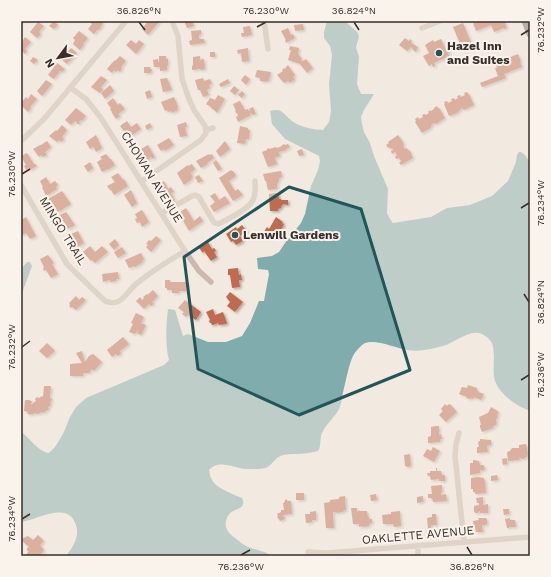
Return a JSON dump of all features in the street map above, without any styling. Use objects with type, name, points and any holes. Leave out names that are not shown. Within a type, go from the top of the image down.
[{"type":"main road","points":[[525,21],[530,34]]},
{"type":"street","points":[[21,141],[44,119],[126,21]]},
{"type":"street","points":[[142,181],[201,140],[206,133],[205,126],[194,110],[185,90],[180,70],[178,36],[172,21]]},
{"type":"street","points":[[264,21],[268,49]]},
{"type":"street","points":[[422,28],[440,21]]},
{"type":"street","name":"CHOWAN AVENUE","points":[[71,88],[86,99],[94,108],[142,181],[185,251],[199,271],[211,282]]},
{"type":"street","points":[[206,130],[213,128]]},
{"type":"street","points":[[162,213],[195,195],[199,197],[213,221],[218,224],[244,210],[252,202],[255,193],[255,181]]},
{"type":"street","name":"MINGO TRAIL","points":[[21,185],[67,264],[105,301],[113,306],[122,300],[147,274],[185,251]]},
{"type":"street","points":[[459,433],[455,456],[464,542]]},
{"type":"street","name":"OAKLETTE AVENUE","points":[[308,552],[327,553],[530,537]]},
{"type":"street","points":[[418,546],[418,556]]},
{"type":"highlighted area","points":[[289,187],[361,209],[410,370],[299,415],[198,369],[184,257]]},
{"type":"water","points":[[327,21],[345,21],[358,33],[359,37],[356,47],[359,57],[357,84],[361,94],[374,94],[361,117],[362,124],[388,189],[387,213],[393,223],[431,217],[447,208],[470,205],[492,196],[508,181],[519,152],[524,154],[529,161],[530,411],[513,402],[499,388],[494,377],[493,345],[489,339],[483,335],[472,333],[443,346],[412,351],[375,342],[365,343],[353,356],[340,406],[322,433],[318,451],[288,454],[277,458],[269,466],[262,469],[243,469],[223,464],[209,470],[211,478],[217,486],[242,498],[242,506],[232,511],[227,517],[226,527],[228,532],[245,545],[266,552],[272,556],[66,556],[73,545],[77,533],[76,525],[72,518],[66,514],[52,513],[21,522],[21,431],[41,450],[49,453],[55,447],[63,434],[76,407],[86,398],[164,365],[169,360],[166,335],[168,309],[175,310],[183,336],[188,334],[208,342],[226,342],[242,336],[250,323],[259,301],[264,301],[269,274],[268,270],[258,269],[257,258],[272,256],[279,252],[301,223],[305,214],[311,186],[320,161],[319,156],[285,139],[272,124],[270,111],[281,111],[291,121],[312,129],[323,130],[329,122],[331,111],[329,84],[332,55],[330,46],[324,38]]},
{"type":"water","points":[[27,262],[30,262],[32,266],[21,296],[21,269]]},
{"type":"building","points":[[54,21],[58,25],[54,29],[49,26]]},
{"type":"building","points":[[89,21],[101,21],[103,23],[99,30],[98,29],[94,34],[88,29],[92,24]]},
{"type":"building","points":[[148,21],[160,21],[148,35],[142,29]]},
{"type":"building","points":[[184,21],[192,21],[194,26],[187,28]]},
{"type":"building","points":[[477,21],[506,21],[505,23],[507,28],[494,32],[491,25],[476,31],[473,23]]},
{"type":"building","points":[[38,22],[44,26],[39,32],[41,34],[37,38],[30,32]]},
{"type":"building","points":[[463,23],[473,47],[463,51],[453,27]]},
{"type":"building","points":[[303,24],[304,30],[295,31],[294,25]]},
{"type":"building","points":[[250,26],[252,35],[242,37],[241,33],[244,33],[243,27]]},
{"type":"building","points":[[288,28],[291,35],[293,34],[295,38],[286,43],[281,31]]},
{"type":"building","points":[[201,30],[199,39],[204,39],[205,43],[190,45],[189,41],[192,40],[191,31]]},
{"type":"building","points":[[79,31],[88,38],[80,50],[73,44],[75,40],[73,38]]},
{"type":"building","points":[[25,37],[31,42],[25,49],[27,51],[25,54],[21,50],[21,41],[22,42]]},
{"type":"building","points":[[405,38],[409,41],[410,39],[413,44],[418,47],[416,52],[411,47],[407,51],[399,45]]},
{"type":"building","name":"Hazel Inn and Suites","points":[[441,39],[446,50],[448,49],[450,52],[448,53],[449,56],[434,63],[435,66],[433,67],[432,64],[429,66],[423,56],[429,53],[425,45],[433,40],[434,42]]},
{"type":"building","points":[[131,40],[136,44],[139,40],[144,44],[136,54],[126,45]]},
{"type":"building","points":[[290,46],[299,48],[298,54],[302,59],[301,60],[303,61],[306,59],[313,68],[307,73],[300,64],[288,60],[291,50],[289,50]]},
{"type":"building","points":[[71,48],[77,53],[67,64],[61,59]]},
{"type":"building","points":[[248,48],[249,61],[242,62],[241,53],[238,54],[237,50]]},
{"type":"building","points":[[210,52],[215,52],[215,57],[210,57]]},
{"type":"building","points":[[518,54],[522,67],[504,74],[506,78],[482,87],[480,83],[498,76],[495,63]]},
{"type":"building","points":[[120,56],[126,61],[121,67],[120,72],[118,70],[116,72],[114,70],[112,73],[107,69]]},
{"type":"building","points":[[159,56],[166,56],[166,59],[168,59],[167,70],[160,71],[160,67],[154,67],[153,60],[158,59],[158,62]]},
{"type":"building","points":[[200,56],[200,60],[204,59],[205,69],[192,70],[193,57]]},
{"type":"building","points":[[33,57],[38,60],[34,64],[30,61]]},
{"type":"building","points":[[57,63],[65,69],[62,72],[60,71],[54,79],[48,75]]},
{"type":"building","points":[[288,65],[295,75],[293,77],[295,79],[290,83],[288,81],[284,83],[277,75],[283,71],[282,70],[284,68],[286,69],[285,68]]},
{"type":"building","points":[[144,67],[150,67],[151,70],[152,69],[151,73],[144,73]]},
{"type":"building","points":[[257,70],[271,72],[269,81],[260,81],[260,78],[255,77]]},
{"type":"building","points":[[245,75],[250,79],[246,85],[241,80]]},
{"type":"building","points":[[101,76],[107,80],[101,87],[103,90],[100,93],[91,87]]},
{"type":"building","points":[[167,78],[172,90],[163,92],[160,79]]},
{"type":"building","points":[[203,78],[204,81],[210,79],[212,84],[209,85],[210,88],[207,90],[209,95],[203,97],[200,90],[198,90],[195,80]]},
{"type":"building","points":[[228,79],[230,83],[221,87],[219,84]]},
{"type":"building","points":[[46,80],[52,84],[42,96],[37,91]]},
{"type":"building","points":[[110,85],[114,91],[105,99],[101,93]]},
{"type":"building","points":[[234,86],[239,90],[235,95],[230,91]]},
{"type":"building","points":[[150,90],[152,97],[147,99],[145,92]]},
{"type":"building","points":[[242,91],[245,94],[242,98],[238,95]]},
{"type":"building","points":[[467,92],[474,105],[464,110],[462,108],[457,113],[449,116],[444,102],[447,101],[448,103],[454,98],[455,100],[458,98],[457,96],[460,95],[461,97]]},
{"type":"building","points":[[31,94],[37,99],[30,107],[31,108],[28,112],[21,105],[21,103],[26,97],[28,99]]},
{"type":"building","points":[[218,95],[225,99],[217,113],[206,104],[210,98],[215,100]]},
{"type":"building","points":[[174,97],[178,110],[172,113],[171,111],[165,111],[161,102]]},
{"type":"building","points":[[113,98],[118,105],[120,103],[125,109],[118,114],[120,116],[116,119],[107,103]]},
{"type":"building","points":[[240,101],[245,110],[248,109],[250,111],[249,109],[253,107],[256,114],[253,115],[250,113],[251,115],[238,122],[236,117],[238,116],[233,104]]},
{"type":"building","points":[[437,106],[445,118],[436,124],[434,123],[429,129],[422,133],[415,122],[415,119],[418,117],[419,119],[423,117],[422,115],[426,115],[430,110],[431,112]]},
{"type":"building","points":[[76,108],[86,116],[79,122],[80,124],[77,124],[75,121],[71,125],[65,120]]},
{"type":"building","points":[[127,121],[131,127],[137,123],[141,129],[129,137],[120,126]]},
{"type":"building","points":[[186,122],[187,127],[185,127],[187,136],[180,137],[177,125]]},
{"type":"building","points":[[150,123],[152,127],[147,130],[145,126]]},
{"type":"building","points":[[62,125],[67,130],[62,137],[64,139],[61,142],[59,140],[57,142],[49,136],[56,130],[57,131]]},
{"type":"building","points":[[240,126],[250,130],[249,139],[246,139],[245,144],[237,143]]},
{"type":"building","points":[[96,135],[102,148],[96,152],[93,146],[90,149],[86,142]]},
{"type":"building","points":[[398,135],[403,142],[403,146],[405,149],[406,148],[410,151],[413,158],[401,165],[399,163],[401,161],[399,158],[396,159],[395,157],[397,155],[395,152],[392,154],[392,148],[388,148],[386,145]]},
{"type":"building","points":[[169,138],[174,145],[165,151],[164,149],[161,151],[157,145]]},
{"type":"building","points":[[47,141],[51,147],[45,152],[47,155],[43,157],[41,155],[39,157],[33,149]]},
{"type":"building","points":[[225,141],[230,149],[220,157],[216,151]]},
{"type":"building","points":[[284,144],[288,144],[290,147],[286,149],[287,150],[279,152],[280,156],[275,158],[277,164],[268,167],[262,152],[269,148],[280,147]]},
{"type":"building","points":[[148,145],[155,157],[152,159],[151,157],[143,162],[139,156],[144,153],[141,149]]},
{"type":"building","points":[[302,149],[304,155],[299,156],[297,151]]},
{"type":"building","points":[[27,153],[37,166],[30,170],[28,168],[26,170],[24,166],[26,165],[21,156]]},
{"type":"building","points":[[106,154],[115,165],[102,172],[97,162],[102,159],[100,157]]},
{"type":"building","points":[[209,154],[212,154],[214,158],[201,168],[196,161]]},
{"type":"building","points":[[216,160],[222,169],[218,171],[213,163]]},
{"type":"building","points":[[90,162],[93,168],[88,172],[84,166]]},
{"type":"building","points":[[192,164],[195,169],[191,173],[193,177],[184,185],[177,173],[188,165]]},
{"type":"building","points":[[231,170],[236,175],[229,181],[235,191],[238,189],[243,195],[233,201],[219,178]]},
{"type":"building","points":[[281,171],[282,177],[279,178],[277,189],[268,190],[263,174]]},
{"type":"building","points":[[118,173],[128,186],[114,195],[107,186],[115,182],[111,177]]},
{"type":"building","points":[[199,175],[203,181],[198,183],[195,177]]},
{"type":"building","points":[[46,177],[50,184],[55,181],[58,185],[56,187],[57,189],[46,196],[40,181]]},
{"type":"building","points":[[164,181],[168,189],[171,187],[174,192],[171,193],[175,200],[169,204],[157,185]]},
{"type":"building","points":[[131,190],[137,203],[132,207],[124,195]]},
{"type":"building","points":[[62,191],[71,204],[58,212],[55,207],[53,208],[48,199]]},
{"type":"building","points":[[215,193],[219,200],[225,196],[230,203],[214,212],[210,206],[215,202],[210,196]]},
{"type":"building","points":[[278,193],[279,199],[288,200],[288,205],[283,204],[278,211],[270,211],[269,194]]},
{"type":"building","points":[[186,208],[194,221],[200,216],[203,221],[189,231],[180,212]]},
{"type":"building","points":[[142,210],[149,222],[142,227],[140,222],[137,223],[135,214]]},
{"type":"building","points":[[66,212],[75,225],[68,229],[60,215]]},
{"type":"building","points":[[26,217],[36,236],[30,239],[26,233],[22,235],[21,233],[21,229],[23,228],[21,225],[21,220]]},
{"type":"building","points":[[276,217],[284,224],[277,237],[274,235],[271,239],[263,233],[267,227],[269,229]]},
{"type":"building","name":"Lenwill Gardens","points":[[242,225],[247,232],[240,236],[243,241],[236,245],[233,241],[231,242],[226,234]]},
{"type":"building","points":[[78,231],[84,243],[77,247],[71,234]]},
{"type":"building","points":[[156,236],[161,240],[151,252],[146,247],[148,245],[146,244],[149,240],[151,241]]},
{"type":"building","points":[[115,239],[119,245],[114,250],[109,244]]},
{"type":"building","points":[[208,242],[212,249],[215,249],[216,251],[214,252],[217,257],[211,261],[204,251],[203,253],[199,248]]},
{"type":"building","points":[[90,246],[95,252],[102,246],[108,252],[95,263],[92,260],[91,261],[83,252]]},
{"type":"building","points":[[122,247],[126,253],[118,258],[114,252]]},
{"type":"building","points":[[141,253],[144,259],[142,261],[143,262],[135,267],[129,268],[125,260]]},
{"type":"building","points":[[48,255],[54,263],[52,264],[58,274],[51,278],[46,270],[44,271],[44,267],[40,259]]},
{"type":"building","points":[[238,268],[239,275],[241,274],[242,280],[239,280],[240,287],[232,288],[230,275],[228,275],[228,269]]},
{"type":"building","points":[[118,272],[119,279],[116,279],[116,281],[110,282],[110,280],[103,282],[102,274]]},
{"type":"building","points":[[165,280],[170,280],[170,282],[187,282],[186,291],[172,293],[172,290],[167,290],[167,288],[165,288]]},
{"type":"building","points":[[153,290],[158,296],[152,302],[154,304],[151,306],[149,304],[144,309],[136,301],[140,297],[142,300],[144,298],[143,297]]},
{"type":"building","points":[[230,292],[243,302],[235,312],[227,306],[230,302],[226,297]]},
{"type":"building","points":[[76,296],[79,300],[82,297],[86,300],[76,310],[69,306],[69,303]]},
{"type":"building","points":[[185,300],[201,312],[196,320],[188,315],[186,317],[182,314],[184,312],[178,308]]},
{"type":"building","points":[[213,309],[215,315],[223,312],[227,323],[226,324],[219,325],[218,323],[212,325],[210,323],[206,312]]},
{"type":"building","points":[[136,313],[144,317],[141,323],[146,325],[141,335],[137,333],[138,329],[135,334],[129,332],[133,324],[131,323]]},
{"type":"building","points":[[123,337],[129,344],[120,351],[121,353],[118,356],[116,354],[112,357],[107,350]]},
{"type":"building","points":[[47,343],[55,351],[47,358],[39,351]]},
{"type":"building","points":[[82,351],[85,362],[89,356],[93,354],[102,362],[94,371],[92,369],[89,373],[83,373],[83,376],[70,376],[70,364],[82,363],[76,353]]},
{"type":"building","points":[[468,385],[477,388],[478,392],[484,394],[481,400],[474,397],[473,399],[466,398],[467,397],[459,394],[462,387],[467,388]]},
{"type":"building","points":[[44,386],[51,387],[51,405],[48,407],[49,409],[43,413],[34,413],[30,415],[27,413],[28,412],[24,411],[25,400],[32,401],[31,404],[33,404],[37,397],[43,397]]},
{"type":"building","points":[[445,404],[447,406],[449,404],[451,405],[457,412],[446,422],[439,415],[443,411],[441,409]]},
{"type":"building","points":[[491,407],[499,412],[496,420],[497,423],[493,426],[493,428],[482,432],[479,417],[488,413]]},
{"type":"building","points":[[439,426],[439,435],[441,434],[442,439],[440,439],[440,442],[428,443],[428,437],[431,436],[431,427]]},
{"type":"building","points":[[480,439],[491,440],[491,445],[487,446],[488,452],[477,453],[477,447],[479,447],[478,442]]},
{"type":"building","points":[[526,444],[528,454],[527,457],[524,459],[519,458],[520,460],[508,461],[507,452],[512,448],[519,448],[519,445]]},
{"type":"building","points":[[433,447],[440,451],[434,462],[423,456],[427,449],[431,451]]},
{"type":"building","points":[[410,454],[411,466],[408,467],[405,466],[404,455]]},
{"type":"building","points":[[507,458],[507,464],[503,465],[502,459]]},
{"type":"building","points":[[473,460],[479,461],[480,465],[483,465],[485,468],[482,471],[480,470],[480,473],[470,475],[470,463],[473,463]]},
{"type":"building","points":[[436,468],[437,471],[441,471],[442,475],[445,475],[445,481],[439,481],[439,479],[431,480],[430,476],[428,476],[427,473],[430,473],[430,471],[436,471]]},
{"type":"building","points":[[497,475],[498,480],[491,481],[491,476]]},
{"type":"building","points":[[471,478],[484,478],[484,481],[485,480],[486,493],[475,494],[473,489],[471,489]]},
{"type":"building","points":[[442,485],[441,495],[446,494],[447,501],[433,502],[432,498],[428,498],[428,494],[432,494],[431,486]]},
{"type":"building","points":[[296,493],[304,493],[304,500],[296,500]]},
{"type":"building","points":[[376,494],[377,500],[371,501],[370,495]]},
{"type":"building","points":[[345,496],[346,510],[339,512],[340,513],[333,512],[334,528],[326,528],[324,503]]},
{"type":"building","points":[[423,496],[423,502],[417,503],[417,497]]},
{"type":"building","points":[[483,497],[483,505],[488,504],[488,513],[480,513],[480,511],[478,513],[474,512],[474,506],[479,505],[476,498]]},
{"type":"building","points":[[287,499],[287,501],[291,501],[292,514],[283,515],[285,519],[280,521],[277,514],[281,512],[281,510],[284,510],[283,503]]},
{"type":"building","points":[[351,508],[357,508],[357,512],[367,511],[369,519],[372,519],[372,523],[369,524],[369,526],[363,527],[359,527],[359,524],[353,524]]},
{"type":"building","points":[[503,509],[509,509],[509,514],[504,515]]},
{"type":"building","points":[[316,511],[316,520],[306,523],[305,514],[310,514],[310,512]]},
{"type":"building","points":[[400,511],[401,526],[394,527],[393,524],[383,524],[382,515]]},
{"type":"building","points":[[432,514],[436,514],[437,525],[431,525],[431,528],[428,529],[427,518],[432,517]]},
{"type":"building","points":[[478,518],[487,519],[487,524],[482,525],[483,532],[476,532],[474,527],[473,521],[479,520]]},
{"type":"building","points":[[510,518],[510,520],[515,520],[516,527],[507,528],[505,519]]},
{"type":"building","points":[[38,535],[44,541],[40,545],[44,550],[39,556],[25,556],[29,551],[27,551],[27,548],[29,547],[21,539],[28,536],[33,540]]},
{"type":"place","name":"Hazel Inn and Suites","points":[[439,53]]},
{"type":"place","name":"Lenwill Gardens","points":[[235,235]]}]
